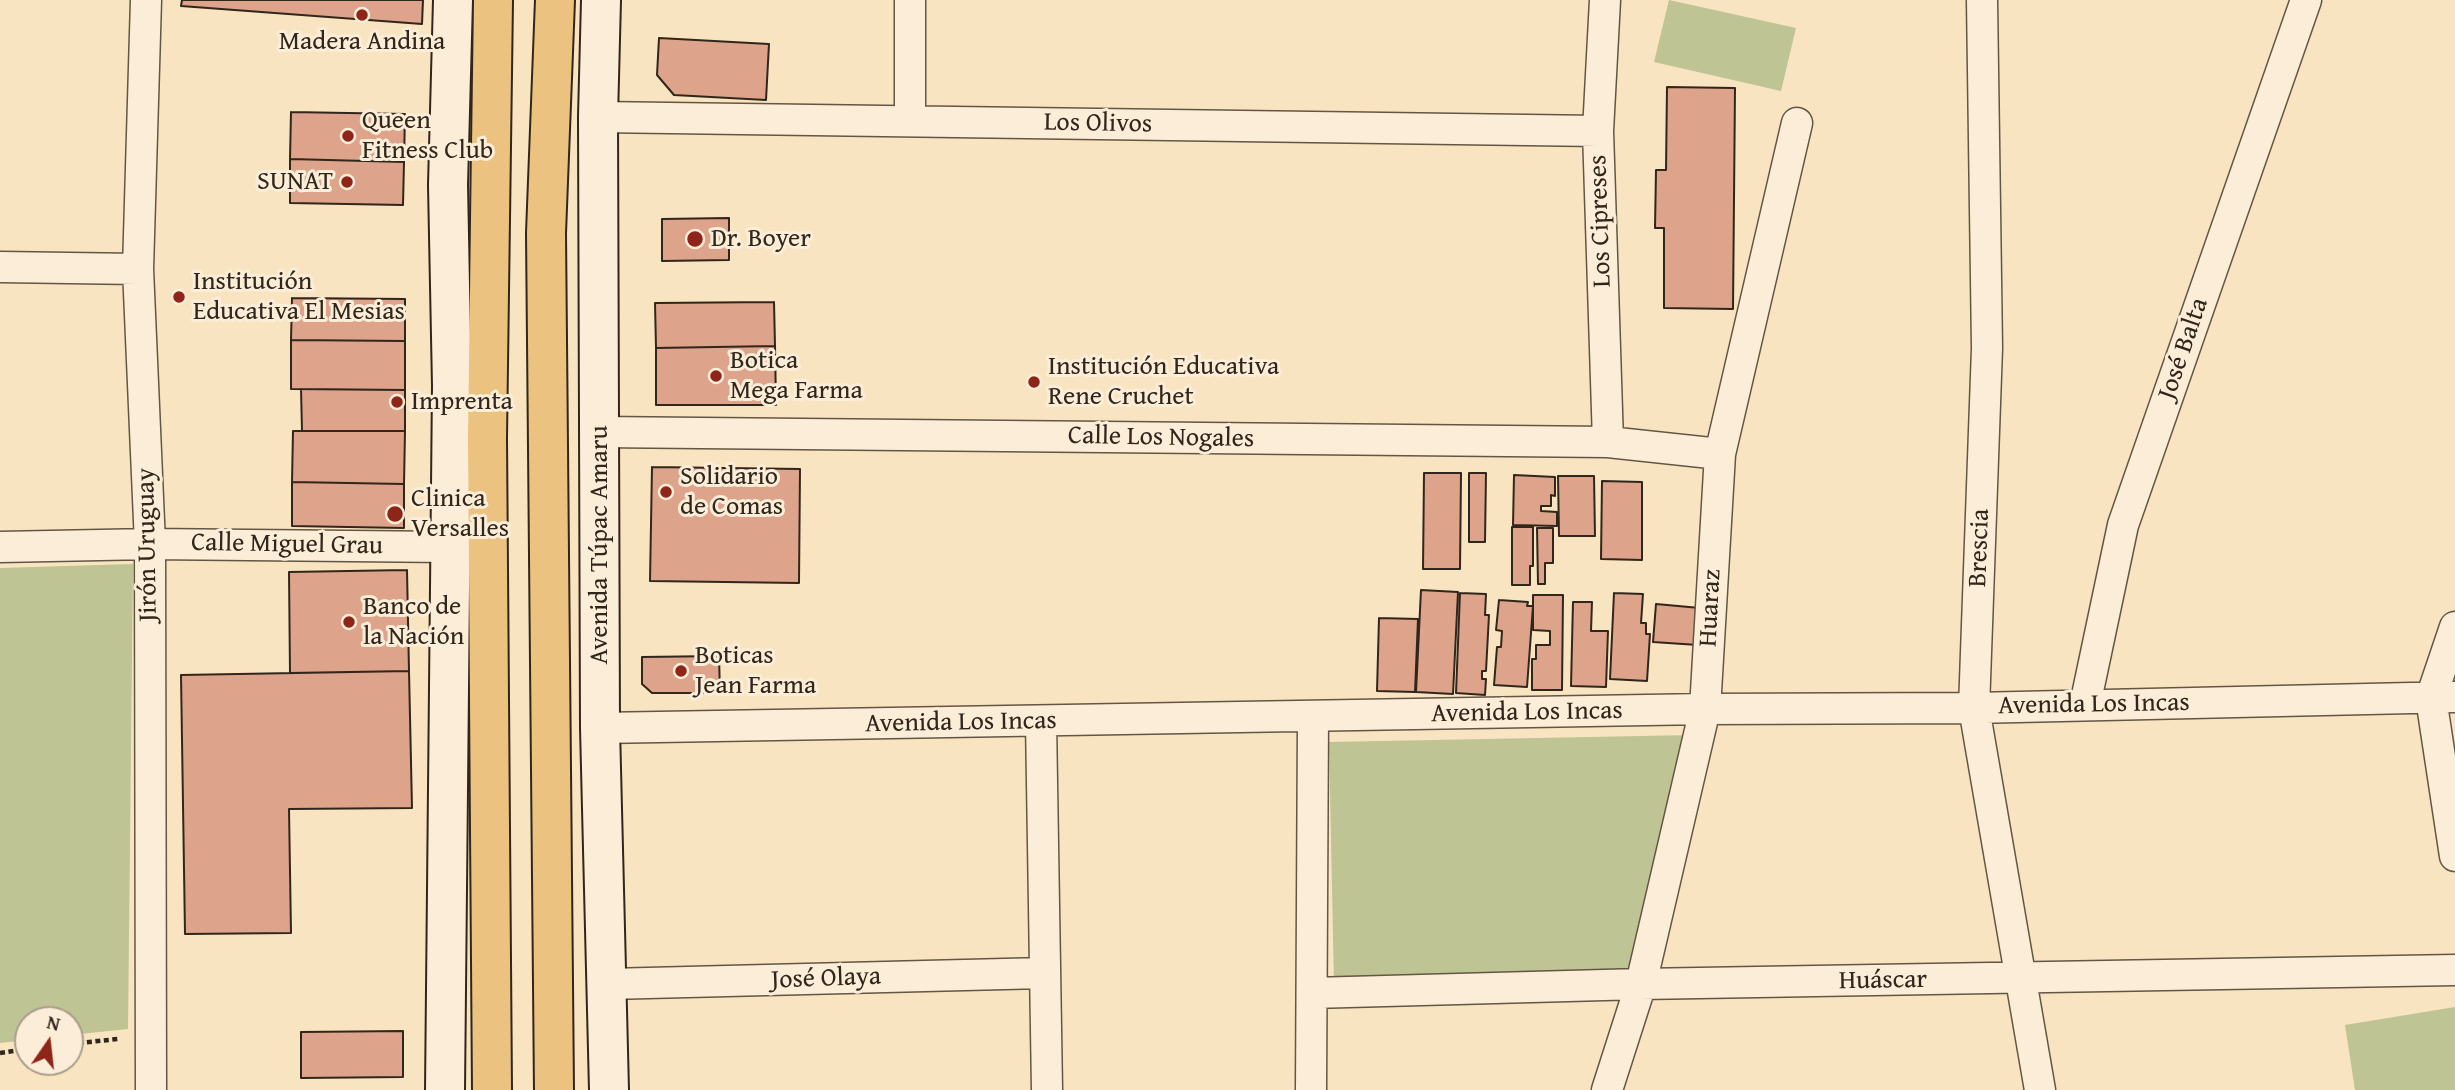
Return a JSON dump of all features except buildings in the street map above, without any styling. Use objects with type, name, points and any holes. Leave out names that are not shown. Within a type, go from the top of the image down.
[{"type":"highway","points":[[492,1090],[487,438],[493,0]]},
{"type":"highway","name":"Avenida Túpac Amaru","points":[[554,1090],[546,233],[555,0]]},
{"type":"main road","points":[[445,1090],[452,386],[448,186],[453,0]]},
{"type":"main road","name":"Avenida Túpac Amaru","points":[[601,0],[598,117],[600,728],[609,1090]]},
{"type":"street","name":"Jirón Uruguay","points":[[146,0],[138,269],[150,544],[151,1090]]},
{"type":"street","points":[[910,0],[910,121]]},
{"type":"street","name":"Los Cipreses","points":[[1605,0],[1598,131],[1608,442]]},
{"type":"street","name":"Brescia","points":[[1982,0],[1987,348],[1974,708],[2040,1090]]},
{"type":"street","name":"José Balta","points":[[2085,705],[2123,525],[2306,0]]},
{"type":"street","name":"Los Olivos","points":[[598,117],[1598,131]]},
{"type":"street","name":"Huaraz","points":[[1607,1090],[1641,984],[1705,709],[1720,454],[1797,123]]},
{"type":"street","points":[[0,267],[138,269]]},
{"type":"street","name":"Calle Los Nogales","points":[[600,432],[1608,442],[1720,454]]},
{"type":"street","name":"Calle Miguel Grau","points":[[0,547],[150,544],[449,547]]},
{"type":"street","points":[[2455,627],[2443,698],[2455,856]]},
{"type":"street","name":"Avenida Los Incas","points":[[600,728],[1705,709],[1974,708],[2443,698]]},
{"type":"street","points":[[1311,1090],[1313,717]]},
{"type":"street","points":[[1041,722],[1047,1090]]},
{"type":"street","name":"Huáscar","points":[[1312,993],[1641,984],[2455,970]]},
{"type":"street","name":"José Olaya","points":[[608,984],[1044,973]]},
{"type":"path","points":[[84,1042],[151,1035]]},
{"type":"green space","points":[[1669,0],[1796,28],[1781,91],[1654,62]]},
{"type":"green space","points":[[133,564],[128,1029],[84,1034],[84,1006],[14,1006],[14,1042],[0,1043],[0,568]]},
{"type":"green space","points":[[1693,735],[1640,974],[1334,986],[1329,742]]},
{"type":"green space","points":[[2455,1007],[2455,1090],[2355,1090],[2345,1025]]},
{"type":"place","name":"Madera Andina","points":[[362,15]]},
{"type":"place","name":"Queen Fitness Club","points":[[348,136]]},
{"type":"place","name":"SUNAT","points":[[347,182]]},
{"type":"place","name":"Dr. Boyer","points":[[695,239]]},
{"type":"place","name":"Institución Educativa El Mesias","points":[[179,297]]},
{"type":"place","name":"Botica Mega Farma","points":[[716,376]]},
{"type":"place","name":"Institución Educativa Rene Cruchet","points":[[1034,382]]},
{"type":"place","name":"Imprenta","points":[[397,402]]},
{"type":"place","name":"Solidario de Comas","points":[[666,492]]},
{"type":"place","name":"Clinica Versalles","points":[[395,514]]},
{"type":"place","name":"Banco de la Nación","points":[[349,622]]},
{"type":"place","name":"Boticas Jean Farma","points":[[681,671]]}]
